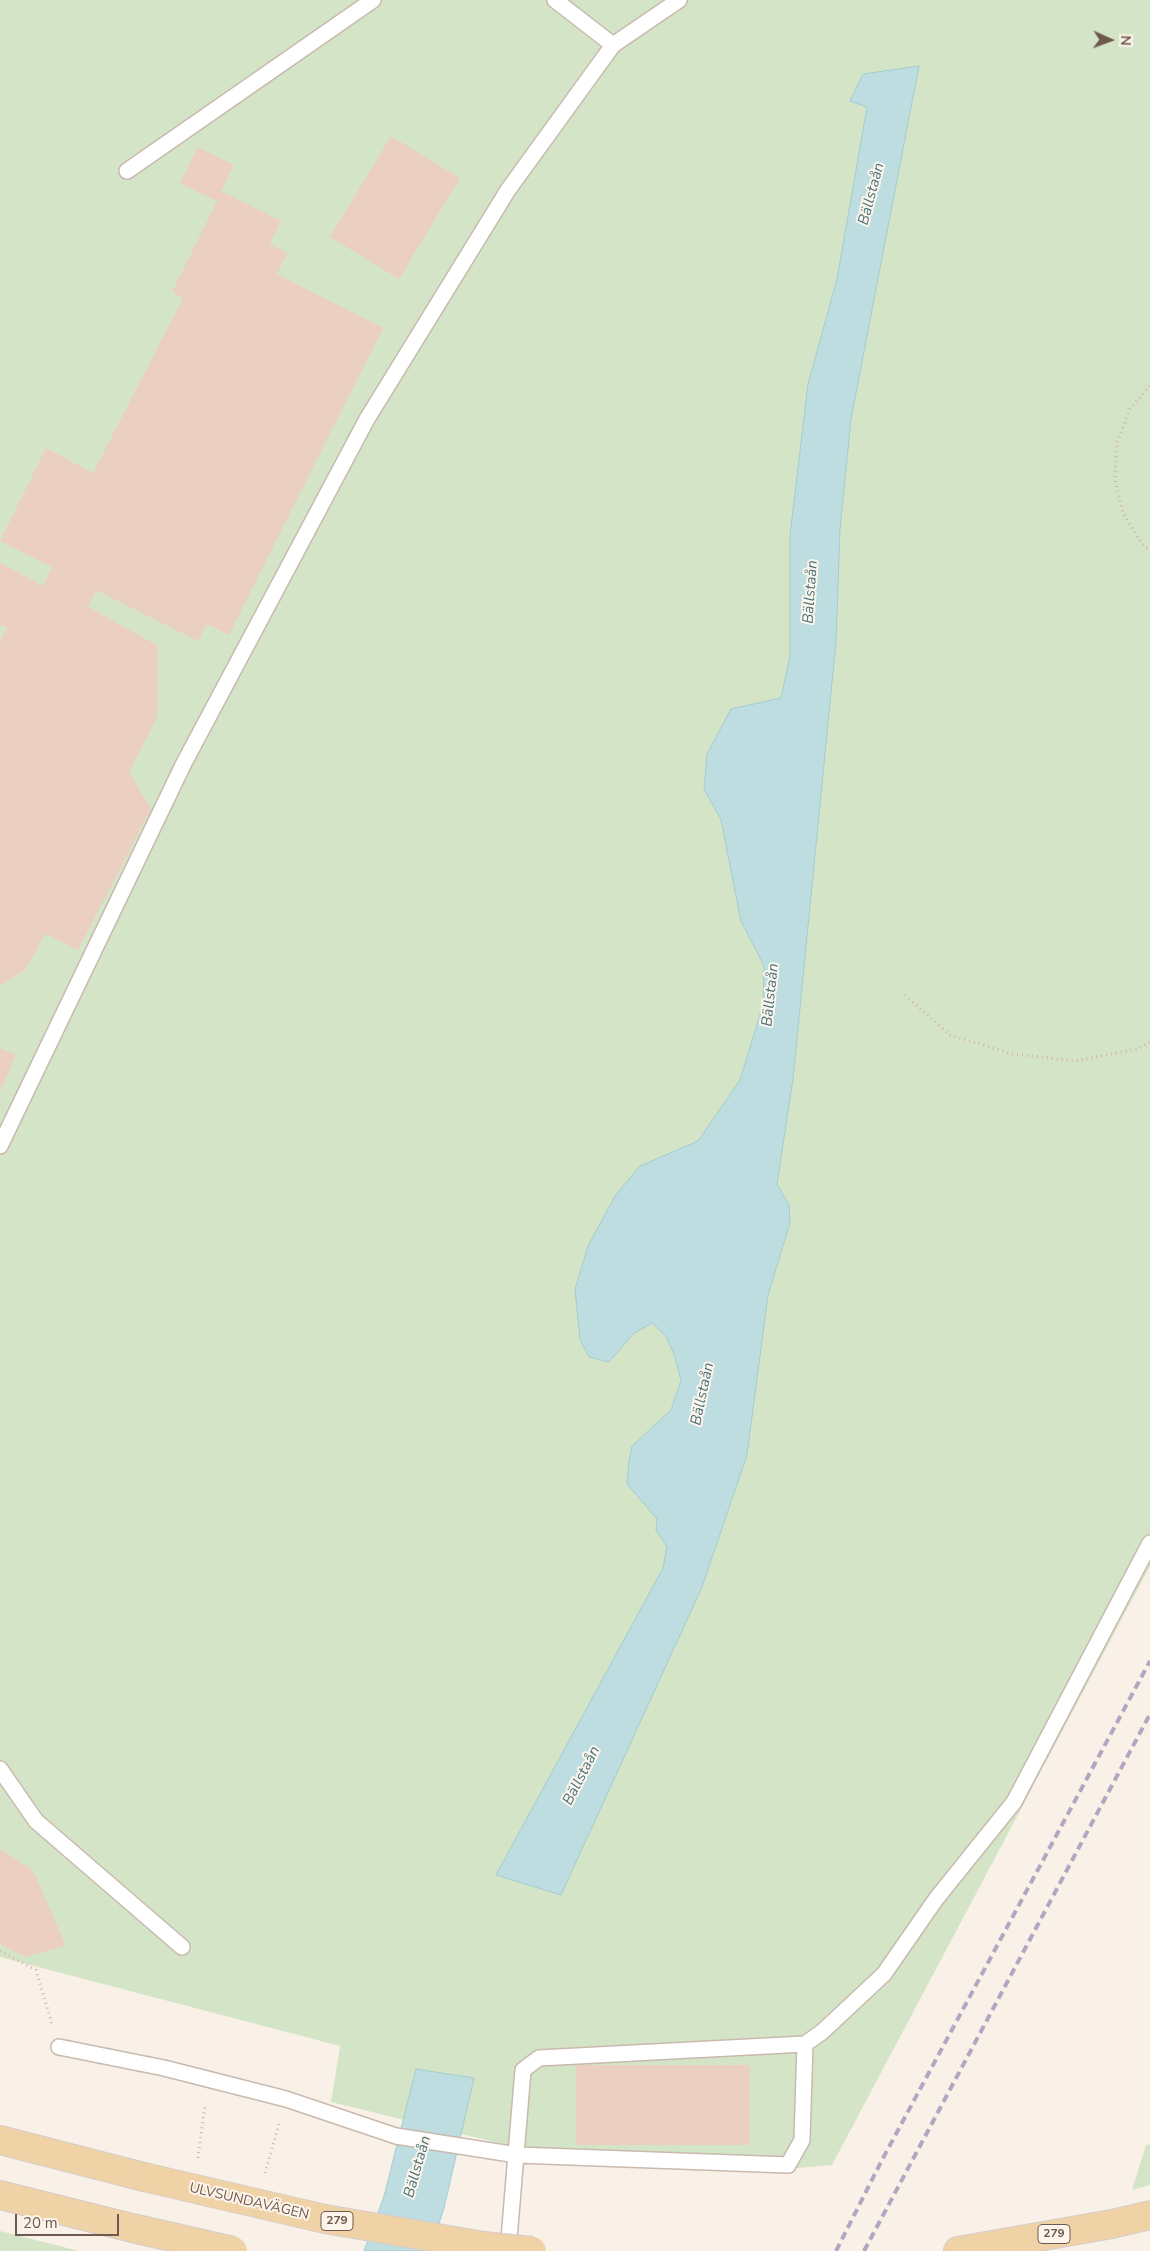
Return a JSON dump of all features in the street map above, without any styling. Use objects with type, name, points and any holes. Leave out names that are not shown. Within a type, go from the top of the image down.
[{"type":"main road","name":"ULVSUNDAVÄGEN","points":[[0,2140],[144,2177],[325,2219],[484,2246],[532,2251]]},
{"type":"main road","points":[[0,2195],[233,2251]]},
{"type":"main road","name":"279","points":[[958,2251],[1112,2224],[1150,2214]]},
{"type":"lane","points":[[127,171],[373,0]]},
{"type":"lane","points":[[555,0],[613,45]]},
{"type":"lane","points":[[0,1146],[184,763],[368,419],[508,190],[613,45],[679,0]]},
{"type":"lane","points":[[508,2251],[523,2070],[539,2058],[805,2044],[822,2032],[884,1974],[936,1899],[1014,1802],[1150,1543]]},
{"type":"lane","points":[[0,1769],[36,1821],[182,1947]]},
{"type":"lane","points":[[59,2047],[164,2068],[286,2099],[396,2136],[517,2155],[788,2165],[802,2140],[805,2044]]},
{"type":"path","points":[[1150,386],[1130,409],[1117,443],[1115,479],[1123,514],[1142,544],[1150,551]]},
{"type":"path","points":[[905,995],[950,1036],[1013,1054],[1075,1061],[1137,1049],[1150,1042]]},
{"type":"path","points":[[0,1951],[36,1970],[59,2047]]},
{"type":"path","points":[[264,2176],[286,2099]]},
{"type":"green space","points":[[0,0],[1150,0],[1150,1566],[832,2165],[786,2169],[576,2162],[331,2102],[340,2046],[0,1957]]},
{"type":"green space","points":[[1150,2144],[1150,2185],[1132,2190],[1146,2145]]},
{"type":"green space","points":[[0,2231],[79,2251],[0,2251]]},
{"type":"water","name":"Bällstaån","points":[[919,66],[851,419],[840,529],[836,642],[793,1079],[777,1184],[789,1205],[790,1223],[768,1295],[747,1455],[702,1587],[561,1895],[496,1875],[663,1568],[667,1547],[656,1530],[657,1519],[627,1484],[629,1461],[632,1446],[671,1410],[681,1380],[674,1354],[666,1336],[652,1323],[633,1334],[609,1362],[589,1357],[580,1340],[575,1289],[588,1246],[615,1196],[640,1166],[698,1141],[740,1080],[763,1005],[764,966],[741,921],[721,820],[704,789],[707,754],[731,709],[781,698],[790,656],[790,535],[808,384],[837,279],[867,107],[850,101],[863,74]]},
{"type":"water","name":"Bällstaån","points":[[416,2069],[474,2078],[444,2208],[430,2251],[364,2251],[384,2196]]},
{"type":"building","points":[[391,136],[460,178],[399,279],[330,237]]},
{"type":"building","points":[[198,147],[234,165],[221,191],[281,221],[270,244],[287,253],[277,274],[383,328],[229,635],[207,624],[198,641],[96,590],[88,607],[157,645],[157,718],[129,772],[151,809],[78,950],[45,934],[26,969],[0,986],[0,641],[7,628],[0,625],[0,563],[43,586],[52,567],[0,541],[46,448],[93,473],[183,298],[172,292],[217,201],[180,183]]},
{"type":"building","points":[[0,1048],[16,1055],[0,1092]]},
{"type":"building","points":[[0,1849],[33,1870],[66,1946],[25,1957],[0,1944]]},
{"type":"building","points":[[576,2065],[750,2065],[749,2145],[576,2145]]},
{"type":"railway","points":[[836,2251],[882,2160],[1150,1661]]},
{"type":"railway","points":[[864,2251],[1150,1714]]}]
